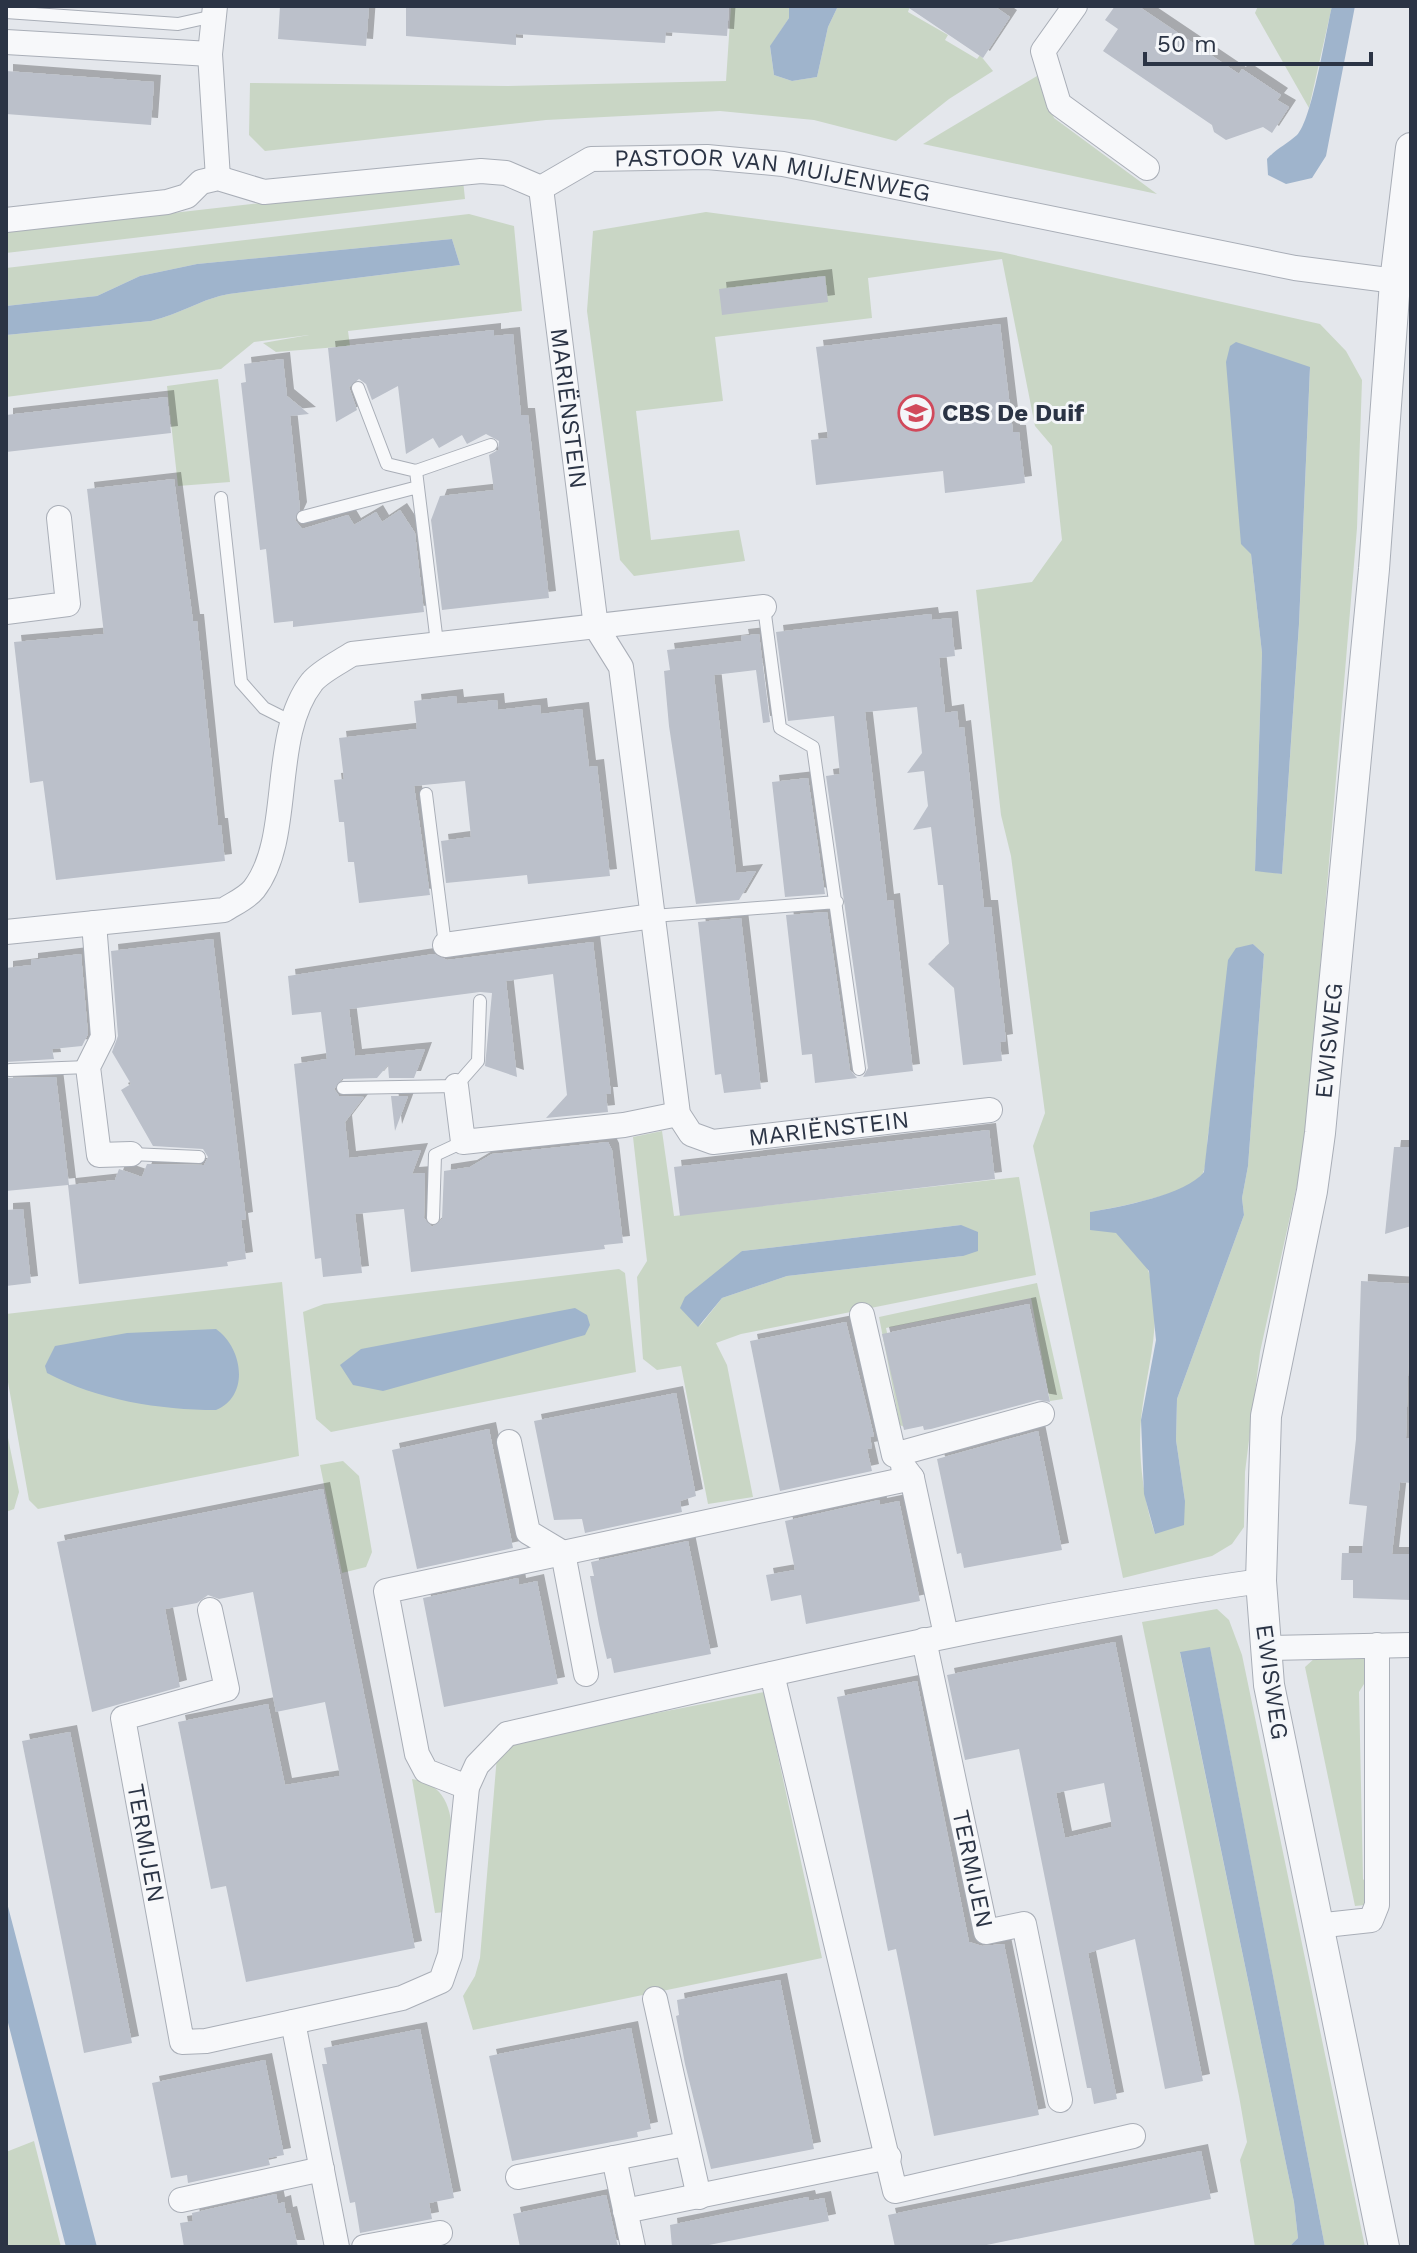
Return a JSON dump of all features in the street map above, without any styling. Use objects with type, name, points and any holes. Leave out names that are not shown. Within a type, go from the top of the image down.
[{"type":"street","points":[[1075,6],[1043,51],[1059,104],[1147,168]]},
{"type":"street","points":[[214,11],[210,54],[218,178]]},
{"type":"street","points":[[6,42],[210,54]]},
{"type":"street","name":"EWISWEG","points":[[1384,2247],[1316,1926],[1265,1648],[1261,1581],[1266,1416],[1312,1191],[1322,1118],[1403,282],[1411,148]]},
{"type":"street","name":"PASTOOR VAN MUIJENWEG","points":[[541,188],[591,159],[707,157],[783,164],[1295,268],[1403,282]]},
{"type":"street","points":[[6,220],[167,202],[187,196],[201,182],[218,178],[264,192],[481,171],[506,173],[541,188]]},
{"type":"street","name":"MARIËNSTEIN","points":[[541,188],[596,627],[621,667],[678,1114],[691,1134],[713,1142],[990,1110]]},
{"type":"street","points":[[6,612],[68,604],[59,518]]},
{"type":"street","points":[[6,932],[224,910],[253,892],[266,867],[284,778],[290,721],[313,680],[352,654],[764,607]]},
{"type":"street","points":[[445,945],[653,916]]},
{"type":"street","points":[[94,923],[103,1037],[88,1067],[99,1155],[131,1154]]},
{"type":"street","points":[[456,1086],[463,1142],[624,1125],[678,1114]]},
{"type":"street","name":"TERMIJEN","points":[[862,1315],[894,1455],[912,1478],[935,1638],[986,1932],[1024,1924],[1060,2100]]},
{"type":"street","points":[[894,1455],[1042,1414]]},
{"type":"street","points":[[509,1442],[528,1532],[563,1553],[586,1674]]},
{"type":"street","points":[[467,1787],[426,1771],[417,1754],[386,1591],[912,1478]]},
{"type":"street","name":"TERMIJEN","points":[[210,1610],[227,1689],[123,1718],[182,2042],[206,2041],[402,1998],[441,1981],[450,1955],[467,1787],[477,1765],[507,1734],[935,1638],[1133,1599],[1261,1581]]},
{"type":"street","points":[[1316,1926],[1348,1920],[1371,1920],[1377,1905],[1377,1645]]},
{"type":"street","points":[[1265,1648],[1411,1645]]},
{"type":"street","points":[[772,1674],[895,2191],[1133,2136]]},
{"type":"street","points":[[655,1999],[699,2197]]},
{"type":"street","points":[[293,2022],[337,2247]]},
{"type":"street","points":[[518,2177],[685,2144]]},
{"type":"street","points":[[625,2211],[889,2157]]},
{"type":"street","points":[[614,2158],[633,2247]]},
{"type":"street","points":[[181,2200],[322,2169]]},
{"type":"street","points":[[364,2247],[440,2233]]},
{"type":"lane","points":[[6,12],[178,24],[214,11]]},
{"type":"lane","points":[[358,388],[387,464],[416,471],[491,445]]},
{"type":"lane","points":[[416,471],[437,643]]},
{"type":"lane","points":[[303,517],[418,487]]},
{"type":"lane","points":[[221,498],[241,682],[264,708],[290,721]]},
{"type":"lane","points":[[764,607],[780,728],[813,747],[859,1069]]},
{"type":"lane","points":[[426,794],[445,945]]},
{"type":"lane","points":[[653,916],[837,902]]},
{"type":"lane","points":[[343,1088],[456,1086],[478,1061],[480,1001]]},
{"type":"lane","points":[[10,1070],[88,1067]]},
{"type":"lane","points":[[433,1218],[435,1155],[463,1142]]},
{"type":"lane","points":[[131,1154],[199,1157]]},
{"type":"green space","points":[[731,6],[789,6],[789,18],[770,47],[774,75],[792,81],[817,77],[828,27],[838,6],[910,6],[908,12],[948,35],[945,40],[977,59],[980,55],[993,71],[949,99],[896,141],[814,120],[720,111],[546,120],[265,151],[249,135],[250,83],[508,86],[726,81]]},
{"type":"green space","points":[[1258,6],[1332,6],[1309,108],[1255,13]]},
{"type":"green space","points":[[1037,76],[1054,118],[1157,194],[923,144]]},
{"type":"green space","points":[[463,180],[465,199],[6,253],[6,232]]},
{"type":"green space","points":[[706,212],[1001,252],[1320,324],[1346,351],[1362,380],[1357,528],[1305,1149],[1260,1352],[1245,1472],[1244,1527],[1232,1544],[1212,1556],[1123,1578],[1033,1146],[1045,1113],[1011,856],[1001,815],[976,590],[1032,582],[1062,540],[1052,446],[1035,426],[1002,259],[868,278],[872,318],[715,337],[723,401],[636,411],[651,540],[739,530],[745,561],[634,576],[620,560],[587,311],[593,231]],"holes":[[[1310,368],[1299,625],[1282,874],[1255,870],[1262,653],[1251,554]],[[1253,944],[1264,954],[1248,1166],[1242,1198],[1244,1215],[1177,1399],[1176,1440],[1185,1501],[1155,1534],[1142,1477],[1140,1447],[1154,1328],[1153,1292],[1149,1273],[1140,1255],[1090,1212],[1161,1196],[1187,1187],[1200,1178],[1205,1167],[1218,1087]]]},
{"type":"green space","points":[[469,214],[514,226],[522,311],[348,331],[350,346],[276,352],[263,343],[309,335],[254,342],[221,369],[6,397],[6,335],[151,321],[229,294],[460,265],[452,239],[197,264],[140,276],[97,296],[6,306],[6,268]]},
{"type":"green space","points":[[218,379],[230,482],[178,486],[167,386]]},
{"type":"green space","points":[[662,1131],[674,1216],[1019,1177],[1036,1275],[741,1334],[716,1343],[727,1365],[753,1497],[708,1504],[681,1366],[657,1370],[643,1359],[637,1277],[647,1261],[633,1137]],"holes":[[[961,1225],[963,1256],[787,1276],[722,1298],[699,1327],[742,1251]]]},
{"type":"green space","points":[[619,1269],[625,1273],[636,1372],[331,1432],[316,1419],[303,1312],[324,1304]]},
{"type":"green space","points":[[282,1282],[299,1456],[38,1509],[29,1500],[6,1371],[6,1314]]},
{"type":"green space","points":[[1037,1283],[1063,1399],[1050,1401],[1031,1298],[886,1328],[908,1429],[900,1425],[879,1317]]},
{"type":"green space","points":[[6,1428],[19,1492],[14,1509],[6,1512]]},
{"type":"green space","points":[[343,1461],[359,1476],[372,1552],[366,1567],[342,1573],[320,1465]]},
{"type":"green space","points":[[1217,1609],[1229,1620],[1242,1655],[1365,2247],[1325,2247],[1210,1648],[1180,1653],[1294,2202],[1298,2238],[1289,2247],[1255,2247],[1240,2160],[1247,2142],[1239,2096],[1142,1622]]},
{"type":"green space","points":[[1361,1656],[1368,1663],[1369,1676],[1359,1692],[1363,1879],[1370,1888],[1365,1905],[1355,1906],[1305,1667],[1315,1658]]},
{"type":"green space","points":[[764,1692],[822,1958],[473,2030],[463,1996],[475,1976],[480,1958],[498,1744]]},
{"type":"green space","points":[[412,1779],[431,1785],[443,1797],[450,1813],[452,1853],[445,1912],[435,1913]]},
{"type":"green space","points":[[34,2141],[61,2247],[6,2247],[6,2152]]},
{"type":"water","points":[[789,6],[838,6],[828,27],[817,77],[792,81],[774,75],[770,46],[789,18]]},
{"type":"water","points":[[1332,6],[1355,6],[1326,156],[1312,178],[1286,184],[1268,175],[1267,159],[1297,135],[1303,126]]},
{"type":"water","points":[[452,239],[460,265],[229,294],[151,321],[6,335],[6,306],[97,296],[140,276],[197,264]]},
{"type":"water","points":[[1236,342],[1310,367],[1299,624],[1282,874],[1255,871],[1262,653],[1251,554],[1241,544],[1226,362],[1230,346]]},
{"type":"water","points":[[1253,944],[1264,954],[1248,1166],[1242,1198],[1244,1215],[1177,1399],[1176,1440],[1185,1501],[1184,1525],[1155,1534],[1144,1494],[1141,1420],[1156,1340],[1149,1271],[1116,1233],[1090,1230],[1090,1212],[1168,1193],[1204,1172],[1228,960],[1236,948]]},
{"type":"water","points":[[961,1225],[978,1232],[978,1251],[963,1256],[787,1276],[722,1298],[698,1327],[680,1308],[685,1297],[742,1251]]},
{"type":"water","points":[[575,1308],[587,1315],[590,1325],[585,1335],[383,1391],[353,1385],[340,1365],[361,1349]]},
{"type":"water","points":[[216,1329],[232,1347],[239,1371],[234,1394],[216,1410],[173,1408],[108,1397],[47,1373],[45,1366],[55,1346],[127,1333]]},
{"type":"water","points":[[1210,1647],[1325,2247],[1289,2247],[1298,2238],[1294,2202],[1180,1652]]},
{"type":"water","points":[[6,1899],[97,2247],[66,2247],[6,2015]]},
{"type":"building","points":[[280,6],[369,6],[366,46],[278,39]]},
{"type":"building","points":[[406,6],[729,6],[727,36],[666,32],[665,43],[516,34],[516,45],[406,36]]},
{"type":"building","points":[[906,6],[994,6],[1010,17],[983,58]]},
{"type":"building","points":[[1115,6],[1138,6],[1239,74],[1242,69],[1281,95],[1277,100],[1289,107],[1272,133],[1263,127],[1226,140],[1214,132],[1212,125],[1103,51],[1118,29],[1105,20]]},
{"type":"building","points":[[6,71],[154,82],[151,125],[6,114]]},
{"type":"building","points":[[825,276],[828,302],[722,315],[719,289]]},
{"type":"building","points":[[1000,324],[1013,432],[1019,432],[1025,483],[945,493],[943,471],[816,485],[811,440],[828,438],[816,347]]},
{"type":"building","points":[[494,330],[494,336],[513,334],[521,415],[528,415],[549,598],[442,610],[431,520],[440,496],[494,490],[489,455],[498,450],[499,441],[486,434],[467,444],[462,435],[439,448],[433,438],[406,454],[398,386],[372,400],[366,384],[359,379],[349,387],[357,410],[336,422],[328,348]]},
{"type":"building","points":[[283,359],[287,396],[309,414],[290,416],[300,509],[295,520],[302,529],[348,515],[354,525],[376,512],[382,522],[400,510],[415,533],[424,612],[293,627],[293,621],[274,623],[266,549],[260,550],[241,383],[246,382],[244,364]]},
{"type":"building","points":[[167,397],[171,433],[6,452],[6,415]]},
{"type":"building","points":[[174,479],[193,621],[197,621],[218,825],[221,825],[225,861],[56,880],[43,781],[30,783],[14,642],[104,634],[87,489]]},
{"type":"building","points":[[931,614],[932,620],[951,618],[955,656],[939,658],[945,713],[957,711],[959,728],[964,727],[984,907],[991,907],[1006,1041],[1000,1042],[1002,1061],[963,1065],[954,988],[928,964],[949,944],[943,885],[938,885],[931,827],[913,830],[928,806],[924,771],[907,773],[922,753],[917,707],[865,712],[887,901],[893,900],[913,1071],[863,1077],[868,1068],[826,776],[840,774],[834,716],[788,721],[776,632]]},
{"type":"building","points":[[759,634],[770,722],[763,723],[756,670],[714,675],[736,873],[756,871],[739,900],[696,904],[669,726],[664,671],[670,670],[667,650],[742,641],[741,636]]},
{"type":"building","points":[[456,696],[457,704],[497,700],[498,710],[540,705],[541,714],[582,709],[589,767],[597,766],[610,876],[528,884],[527,875],[446,883],[441,841],[471,837],[465,781],[414,786],[430,895],[359,903],[354,862],[348,862],[344,822],[339,822],[334,780],[344,779],[339,738],[417,729],[414,701]]},
{"type":"building","points":[[808,778],[825,894],[785,897],[772,782]]},
{"type":"building","points":[[827,912],[850,1070],[857,1078],[815,1083],[812,1054],[802,1055],[786,915]]},
{"type":"building","points":[[741,918],[761,1089],[724,1093],[721,1074],[715,1075],[698,922]]},
{"type":"building","points":[[213,939],[246,1219],[241,1220],[246,1259],[227,1262],[228,1266],[79,1284],[68,1185],[6,1191],[6,1078],[56,1077],[69,1185],[115,1180],[119,1169],[142,1177],[147,1164],[204,1165],[208,1157],[203,1149],[153,1146],[121,1090],[131,1084],[112,1052],[118,1036],[111,951]]},
{"type":"building","points":[[593,942],[611,1094],[606,1094],[608,1112],[546,1118],[567,1095],[553,974],[506,981],[517,1077],[485,1066],[492,993],[480,992],[349,1009],[355,1056],[425,1049],[414,1078],[389,1078],[388,1065],[377,1078],[342,1079],[334,1089],[339,1096],[364,1097],[345,1122],[349,1158],[421,1150],[412,1174],[425,1173],[424,1218],[432,1227],[442,1219],[444,1171],[470,1167],[492,1154],[608,1142],[612,1150],[623,1243],[604,1245],[605,1249],[411,1272],[404,1209],[355,1214],[362,1273],[323,1277],[321,1258],[315,1259],[294,1064],[327,1059],[321,1012],[292,1015],[288,976],[434,954],[447,960]]},
{"type":"building","points":[[81,954],[88,1034],[82,1046],[52,1049],[54,1059],[6,1062],[6,968],[31,965],[31,960]]},
{"type":"building","points":[[391,1096],[408,1096],[395,1131]]},
{"type":"building","points":[[989,1130],[995,1179],[680,1216],[674,1167]]},
{"type":"building","points":[[1394,1147],[1411,1147],[1411,1226],[1385,1234]]},
{"type":"building","points":[[23,1209],[31,1283],[6,1286],[6,1210]]},
{"type":"building","points":[[1361,1281],[1411,1284],[1406,1438],[1411,1438],[1411,1483],[1400,1482],[1392,1554],[1411,1554],[1411,1600],[1353,1598],[1353,1580],[1341,1580],[1342,1553],[1362,1553],[1367,1506],[1349,1504],[1356,1439]]},
{"type":"building","points":[[1029,1304],[1050,1402],[1038,1400],[931,1429],[924,1430],[923,1426],[904,1430],[882,1334]]},
{"type":"building","points":[[846,1322],[874,1436],[870,1437],[872,1448],[867,1449],[872,1471],[780,1491],[750,1341]]},
{"type":"building","points":[[676,1393],[696,1496],[680,1501],[682,1512],[585,1533],[582,1519],[554,1520],[534,1421]]},
{"type":"building","points":[[489,1429],[513,1548],[417,1569],[392,1450]]},
{"type":"building","points":[[1038,1431],[1062,1550],[964,1568],[961,1553],[957,1554],[937,1459]]},
{"type":"building","points":[[323,1489],[415,1948],[246,1982],[226,1886],[211,1889],[178,1722],[268,1704],[285,1785],[340,1776],[325,1702],[276,1712],[253,1592],[219,1599],[208,1595],[197,1603],[165,1609],[180,1687],[92,1712],[57,1542]]},
{"type":"building","points":[[879,1500],[880,1505],[899,1501],[920,1601],[806,1624],[801,1595],[771,1601],[766,1575],[795,1570],[785,1521]]},
{"type":"building","points":[[688,1541],[711,1654],[614,1673],[611,1658],[607,1659],[599,1624],[590,1576],[594,1576],[591,1562]]},
{"type":"building","points":[[518,1578],[519,1585],[537,1581],[558,1684],[444,1707],[423,1598]]},
{"type":"building","points":[[1115,1642],[1203,2081],[1165,2089],[1135,1939],[1088,1953],[1117,2099],[1094,2104],[1091,2088],[1087,2088],[1019,1749],[965,1760],[947,1675]],"holes":[[[1104,1783],[1112,1827],[1065,1838],[1056,1793]]]},
{"type":"building","points":[[917,1681],[969,1942],[982,1946],[1004,1944],[1039,2115],[934,2136],[896,1949],[888,1951],[837,1697]]},
{"type":"building","points":[[70,1732],[132,2043],[84,2053],[22,1741]]},
{"type":"building","points":[[780,1980],[814,2149],[711,2169],[685,2064],[676,2016],[679,2015],[677,2000]]},
{"type":"building","points":[[631,2028],[651,2129],[637,2132],[638,2137],[512,2161],[489,2056]]},
{"type":"building","points":[[420,2029],[454,2198],[429,2203],[432,2219],[360,2233],[355,2202],[350,2203],[322,2064],[327,2064],[324,2048]]},
{"type":"building","points":[[265,2060],[284,2155],[268,2158],[270,2165],[188,2183],[187,2175],[171,2178],[152,2083]]},
{"type":"building","points":[[1201,2151],[1211,2199],[977,2247],[895,2247],[888,2215]]},
{"type":"building","points":[[276,2194],[278,2204],[284,2202],[286,2214],[290,2213],[298,2247],[184,2247],[180,2223],[193,2221],[192,2213]]},
{"type":"building","points":[[606,2195],[618,2247],[520,2247],[513,2214]]},
{"type":"building","points":[[808,2197],[809,2201],[824,2198],[829,2221],[699,2247],[672,2247],[670,2225]]},
{"type":"place","name":"CBS De Duif","points":[[916,413]]}]
